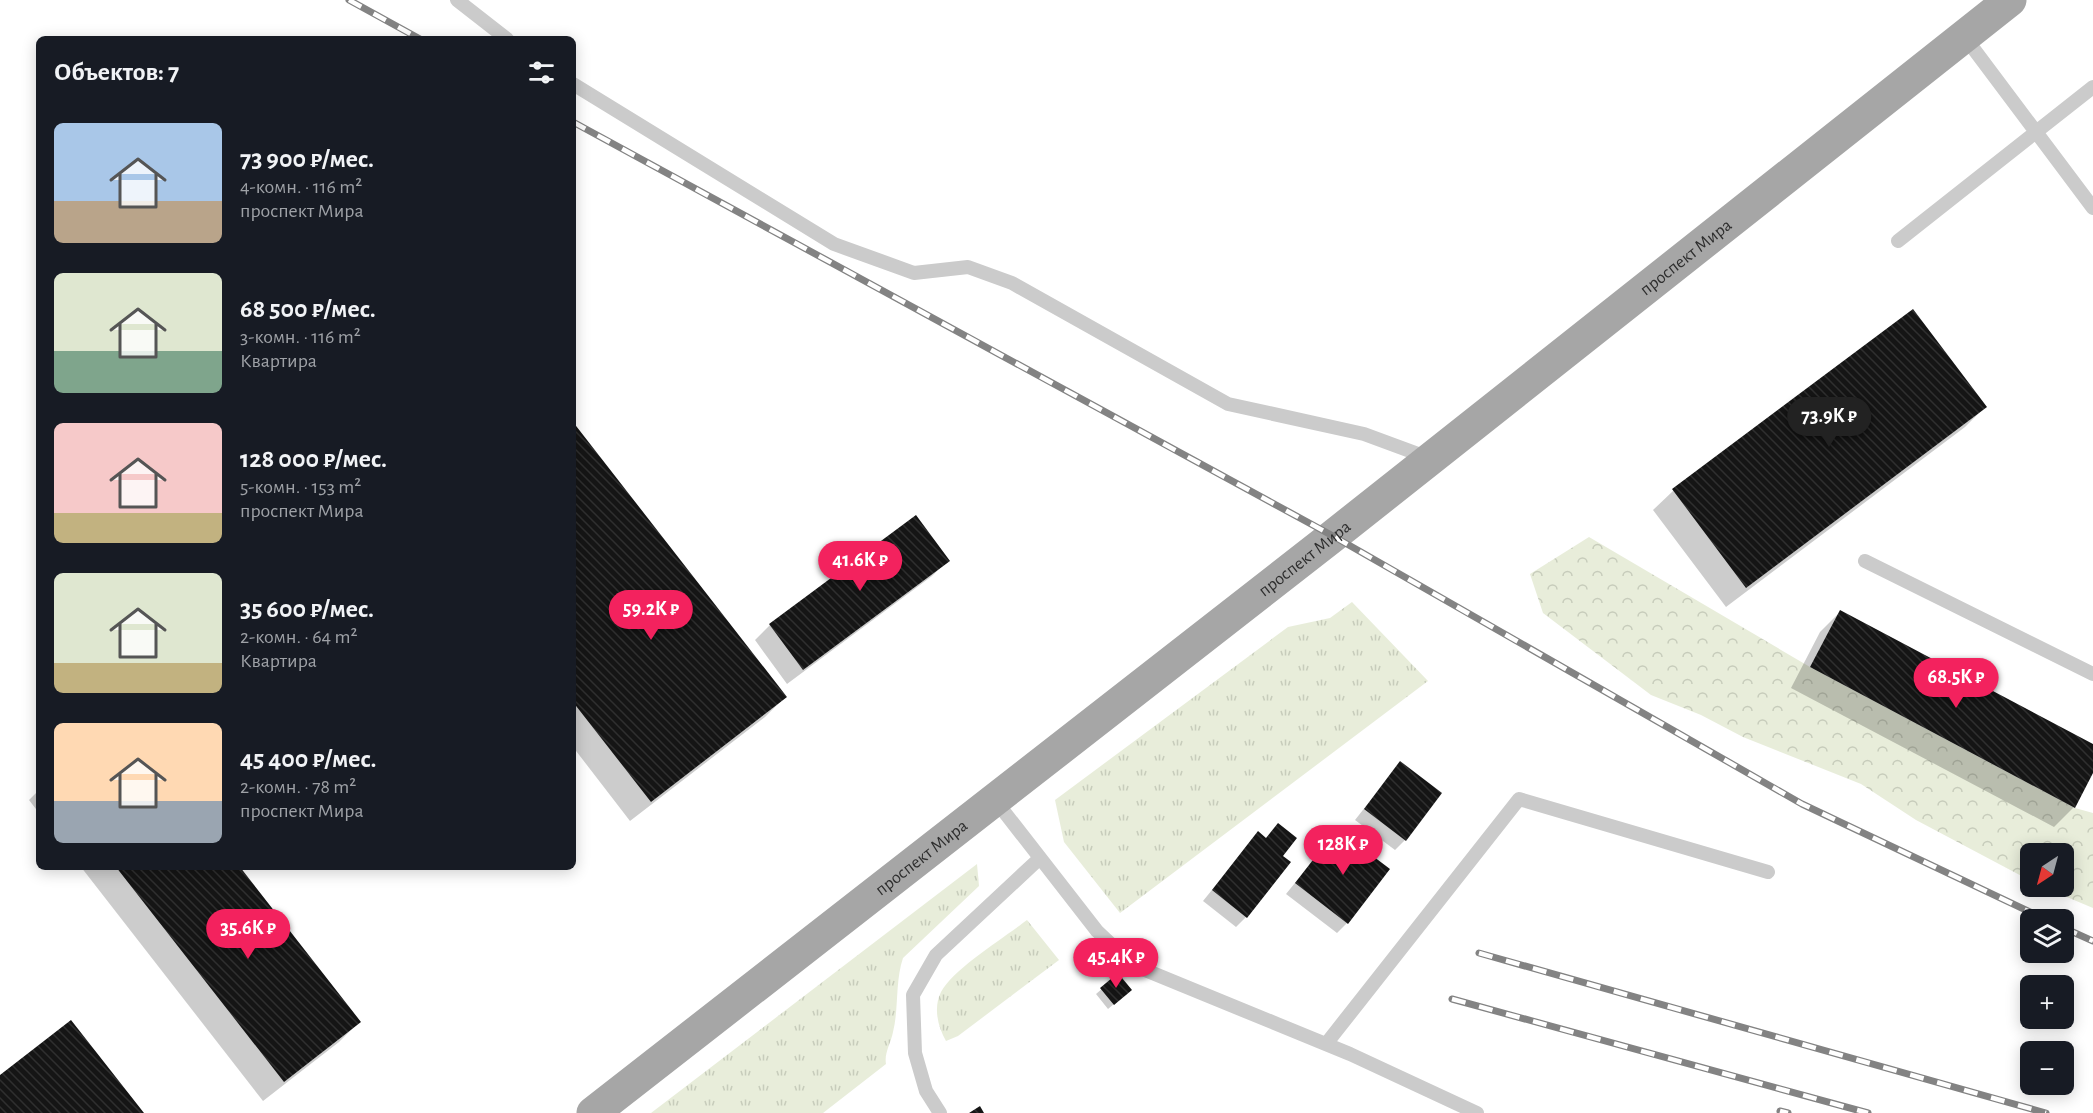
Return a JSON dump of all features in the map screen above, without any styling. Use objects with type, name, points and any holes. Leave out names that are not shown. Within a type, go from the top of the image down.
[{"type":"main road","name":"проспект Мира","points":[[593,1113],[1431,459],[2010,0]]},
{"type":"lane","points":[[457,0],[503,36]]},
{"type":"lane","points":[[1964,36],[2093,208]]},
{"type":"lane","points":[[576,86],[834,243],[914,273],[968,267],[1001,279],[1228,404],[1364,434],[1431,459]]},
{"type":"lane","points":[[1898,241],[2093,87]]},
{"type":"lane","points":[[1865,561],[2093,674]]},
{"type":"lane","points":[[1326,1044],[1519,799],[1768,872]]},
{"type":"lane","points":[[995,800],[1097,931],[1133,965],[1326,1044],[1478,1113]]},
{"type":"lane","points":[[940,1113],[926,1091],[915,1053],[913,995],[936,955],[1040,858]]},
{"type":"green space","points":[[1589,537],[1810,667],[2075,808],[2093,813],[2093,908],[2067,897],[2074,897],[2074,843],[2020,843],[2020,875],[1916,820],[1861,784],[1743,737],[1701,715],[1651,695],[1543,613],[1530,574]]},
{"type":"green space","points":[[1352,602],[1428,681],[1120,913],[1064,842],[1055,800],[1288,627],[1330,618]]},
{"type":"green space","points":[[977,864],[979,886],[903,958],[895,1023],[886,1064],[823,1113],[651,1113]]},
{"type":"green space","points":[[1027,920],[1059,960],[958,1036],[946,1041],[937,1017],[937,1004],[947,983],[980,954]]},
{"type":"building","points":[[1913,309],[1987,407],[1746,588],[1672,489]]},
{"type":"building","points":[[576,426],[787,697],[651,802],[576,706]]},
{"type":"building","points":[[916,515],[950,561],[803,670],[769,624]]},
{"type":"building","points":[[1840,610],[2093,744],[2093,773],[2075,808],[1810,667]]},
{"type":"building","points":[[1400,761],[1442,793],[1406,841],[1364,809]]},
{"type":"building","points":[[1278,823],[1297,838],[1283,856],[1291,862],[1247,918],[1212,890],[1258,831],[1266,838]]},
{"type":"building","points":[[1337,829],[1390,869],[1348,924],[1295,883]]},
{"type":"building","points":[[118,870],[242,870],[361,1022],[284,1082]]},
{"type":"building","points":[[1118,973],[1132,990],[1114,1005],[1100,988]]},
{"type":"building","points":[[71,1020],[144,1113],[0,1113],[0,1075]]},
{"type":"building","points":[[980,1106],[984,1113],[969,1113]]},
{"type":"railway","points":[[349,0],[415,36]]},
{"type":"railway","points":[[576,124],[1333,536],[1802,804],[2024,909]]},
{"type":"railway","points":[[2074,932],[2093,941]]},
{"type":"railway","points":[[1479,953],[2046,1113]]},
{"type":"railway","points":[[1452,999],[1868,1113]]},
{"type":"railway","points":[[1780,1111],[1788,1113]]}]
